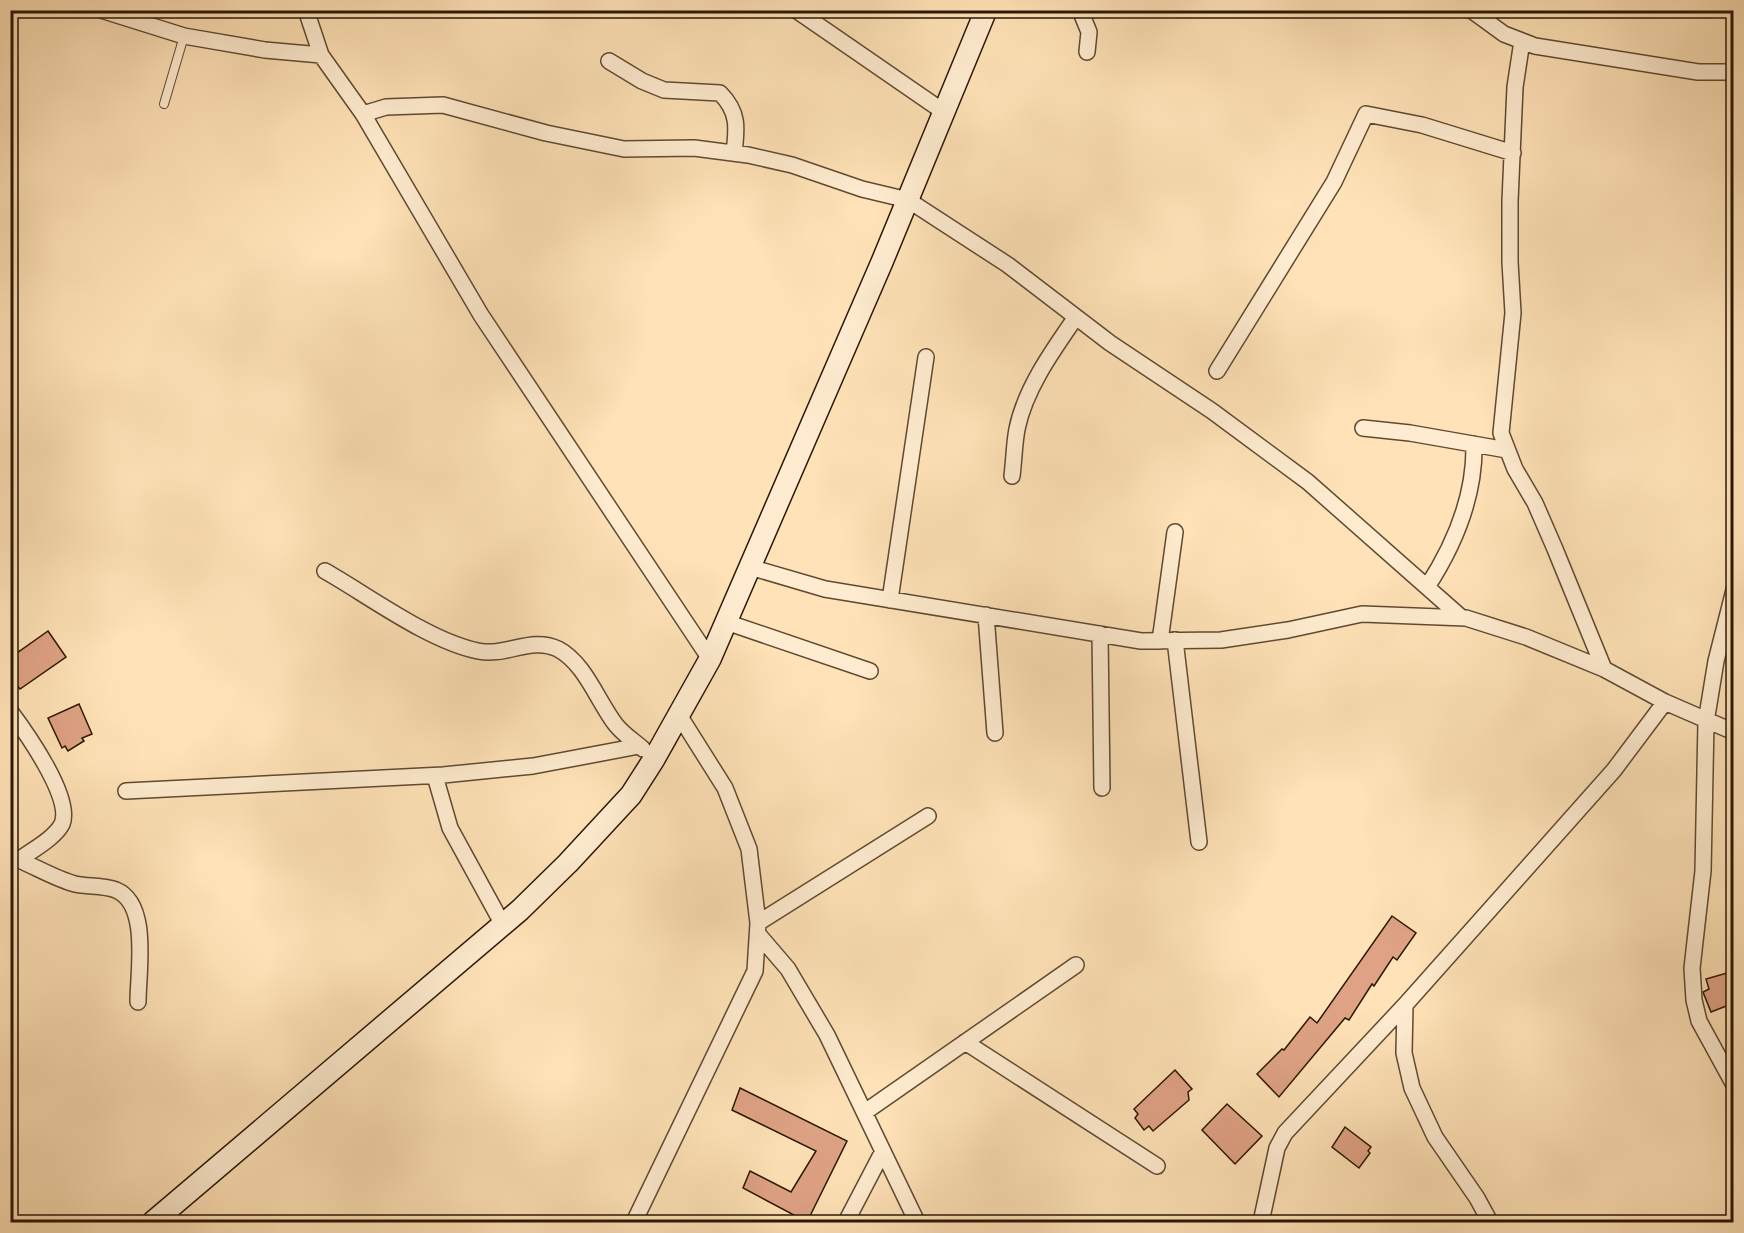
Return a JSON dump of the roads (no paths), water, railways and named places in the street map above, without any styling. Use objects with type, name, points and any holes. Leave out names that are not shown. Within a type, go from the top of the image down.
[{"type":"main road","points":[[153,1222],[503,925],[568,863],[631,795],[647,752],[679,715],[710,659],[908,200],[986,10]]},
{"type":"street","points":[[101,10],[184,36],[265,50],[321,55]]},
{"type":"street","points":[[306,10],[321,55],[363,114],[481,315],[710,659]]},
{"type":"street","points":[[796,10],[944,112]]},
{"type":"street","points":[[1080,10],[1089,32],[1087,52]]},
{"type":"street","points":[[1472,10],[1504,34],[1535,46],[1623,62],[1698,72],[1734,72]]},
{"type":"street","points":[[1522,41],[1515,87],[1510,261],[1513,313],[1501,433],[1507,450],[1535,503],[1604,669]]},
{"type":"street","points":[[609,62],[642,81],[664,90],[720,93],[730,103],[736,116],[734,153]]},
{"type":"street","points":[[363,114],[386,107],[443,105],[546,133],[624,149],[694,148],[734,153],[792,165],[862,189],[908,200],[1008,265],[1076,317],[1212,411],[1308,482],[1462,618]]},
{"type":"street","points":[[1216,371],[1323,202],[1346,161],[1366,114],[1422,124],[1513,153]]},
{"type":"street","points":[[1012,476],[1017,428],[1030,394],[1052,352],[1076,317]]},
{"type":"street","points":[[890,600],[926,357]]},
{"type":"street","points":[[1363,428],[1507,450]]},
{"type":"street","points":[[1427,587],[1449,553],[1465,510],[1474,460],[1474,444]]},
{"type":"street","points":[[1175,532],[1167,640],[1199,842]]},
{"type":"street","points":[[750,567],[825,589],[1100,634],[1167,640],[1221,640],[1288,630],[1362,614],[1462,618],[1526,637],[1604,669],[1706,722],[1734,732]]},
{"type":"street","points":[[325,571],[443,640],[479,651],[499,652],[537,644],[559,650],[578,667],[617,726],[647,752]]},
{"type":"street","points":[[1734,590],[1729,626],[1706,722],[1703,871],[1692,968],[1694,1000],[1699,1021],[1734,1085]]},
{"type":"street","points":[[986,615],[995,733]]},
{"type":"street","points":[[726,622],[870,671]]},
{"type":"street","points":[[1100,634],[1102,788]]},
{"type":"street","points":[[1261,1222],[1277,1148],[1285,1133],[1405,1005],[1614,770],[1665,702]]},
{"type":"street","points":[[10,711],[48,766],[63,814],[62,822],[55,833],[15,861]]},
{"type":"street","points":[[634,1222],[755,971],[758,928],[749,849],[725,788],[679,715]]},
{"type":"street","points":[[126,791],[435,776],[647,752]]},
{"type":"street","points":[[435,776],[450,828],[503,925]]},
{"type":"street","points":[[758,928],[927,816]]},
{"type":"street","points":[[15,861],[74,883],[119,891],[132,902],[139,927],[138,1002]]},
{"type":"street","points":[[758,928],[788,969],[827,1035],[917,1222]]},
{"type":"street","points":[[865,1112],[1076,965]]},
{"type":"street","points":[[1405,1005],[1404,1053],[1412,1088],[1435,1137],[1478,1198],[1490,1222]]},
{"type":"street","points":[[965,1042],[1157,1166]]},
{"type":"street","points":[[846,1222],[883,1151]]},
{"type":"lane","points":[[164,104],[184,36]]}]
